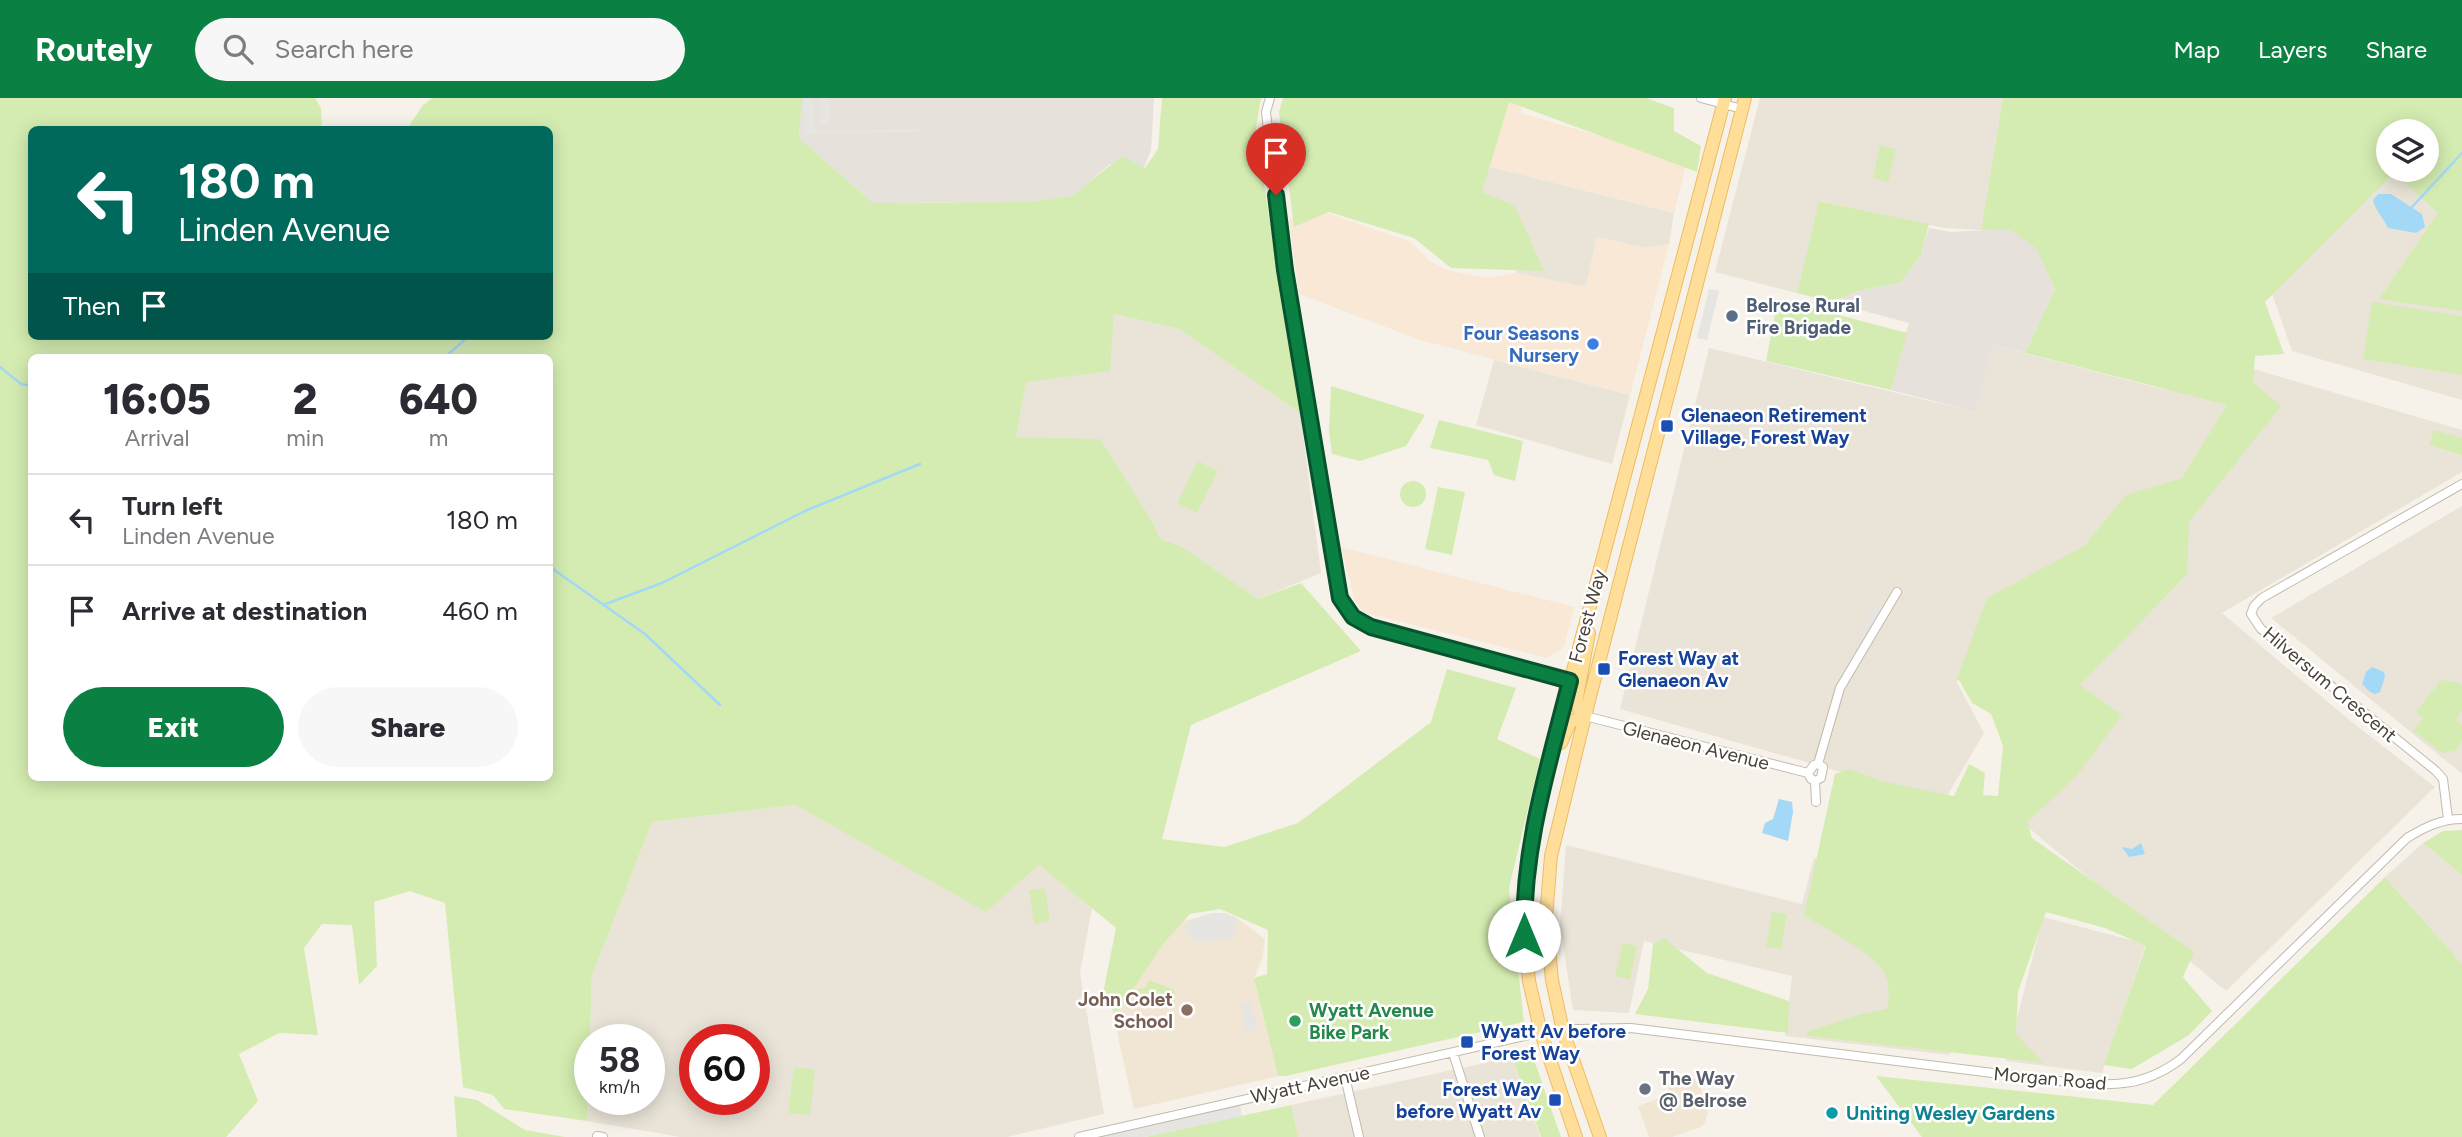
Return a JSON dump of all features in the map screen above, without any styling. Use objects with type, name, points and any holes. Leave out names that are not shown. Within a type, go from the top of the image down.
[{"type":"main road","name":"Forest Way","points":[[1576,1137],[1541,1034],[1529,982],[1523,907],[1529,845],[1541,791],[1725,101]]},
{"type":"main road","name":"Forest Way","points":[[1600,1137],[1563,1031],[1552,980],[1546,917],[1555,832],[1744,103]]},
{"type":"main road","points":[[1585,716],[1576,702],[1589,635],[1587,617]]},
{"type":"main road","points":[[1541,791],[1553,773],[1567,727],[1573,719],[1585,716]]},
{"type":"street","points":[[1270,98],[1266,112],[1285,270],[1340,598],[1353,617],[1371,627],[1570,681]]},
{"type":"street","points":[[1701,98],[1744,103]]},
{"type":"street","name":"Hilversum Crescent","points":[[2448,819],[2443,779],[2436,771],[2261,629],[2251,614],[2262,598],[2462,484]]},
{"type":"street","points":[[1815,781],[1808,773],[1818,764],[1840,688],[1897,592]]},
{"type":"street","name":"Glenaeon Avenue","points":[[1585,716],[1808,773]]},
{"type":"street","points":[[1815,781],[1821,778],[1823,773],[1823,768],[1818,764]]},
{"type":"street","points":[[1815,781],[1816,802]]},
{"type":"street","name":"Morgan Road","points":[[1541,1034],[1631,1028],[2049,1080],[2112,1085],[2141,1081],[2163,1072],[2181,1059],[2407,838],[2425,827],[2448,819],[2462,819]]},
{"type":"street","name":"Wyatt Avenue","points":[[1079,1137],[1541,1034]]},
{"type":"street","points":[[1453,1053],[1480,1137]]},
{"type":"street","points":[[1345,1077],[1359,1137]]},
{"type":"shaded area","points":[[802,98],[1154,98],[1151,150],[1140,177],[1110,164],[1073,196],[1029,202],[873,203],[799,138]]},
{"type":"shaded area","points":[[804,98],[813,98],[814,131],[919,129],[919,132],[804,134]]},
{"type":"shaded area","points":[[820,98],[829,98],[829,124],[821,124]]},
{"type":"shaded area","points":[[1502,98],[1524,98],[1520,113],[1687,161],[1674,213],[1483,165]]},
{"type":"shaded area","points":[[1760,98],[2003,98],[1981,230],[1944,228],[1820,201],[1797,293],[1715,272]]},
{"type":"shaded area","points":[[2462,125],[2462,400],[2292,351],[2271,291],[2379,182],[2439,182],[2439,155]]},
{"type":"shaded area","points":[[1483,165],[1674,213],[1669,244],[1646,248],[1597,237],[1586,287],[1516,273],[1521,233],[1473,193]]},
{"type":"shaded area","points":[[1324,212],[1411,242],[1430,261],[1447,270],[1486,278],[1516,273],[1585,287],[1597,237],[1646,248],[1669,244],[1630,395],[1420,340],[1299,294],[1289,219]]},
{"type":"shaded area","points":[[1929,228],[1950,232],[2010,229],[2037,248],[2055,289],[2025,353],[1993,345],[1976,412],[1891,390],[1909,323],[1831,302],[1858,291],[1900,283],[1921,255]]},
{"type":"shaded area","points":[[1709,289],[1719,291],[1707,340],[1697,338]]},
{"type":"shaded area","points":[[1114,314],[1179,329],[1300,413],[1321,573],[1258,599],[1181,546],[1160,539],[1155,525],[1016,437],[1026,381]]},
{"type":"shaded area","points":[[1993,345],[2166,390],[2192,351],[2462,430],[2462,472],[2222,613],[2342,714],[2435,787],[2226,991],[2013,815],[2091,538],[1956,681],[1984,733],[1947,796],[1911,792],[1620,709],[1709,348],[1976,412]]},
{"type":"shaded area","points":[[1494,360],[1630,395],[1612,464],[1476,425]]},
{"type":"shaded area","points":[[2462,506],[2462,774],[2271,618]]},
{"type":"shaded area","points":[[1341,547],[1574,607],[1564,647],[1547,658],[1365,613],[1355,602]]},
{"type":"shaded area","points":[[1876,606],[1883,611],[1867,635],[1860,631]]},
{"type":"shaded area","points":[[795,805],[986,911],[1039,865],[1092,908],[1080,973],[1104,1114],[1007,1137],[680,1137],[587,1121],[587,1115],[665,1115],[665,1024],[590,1024],[592,976],[652,822]]},
{"type":"shaded area","points":[[2423,843],[2462,875],[2462,964],[2385,877]]},
{"type":"shaded area","points":[[1566,845],[1802,904],[1814,858],[1990,904],[1950,1055],[1785,1036],[1792,976],[1644,941],[1629,1013],[1573,1010],[1560,925]]},
{"type":"shaded area","name":"John Colet School","points":[[1213,913],[1225,913],[1237,918],[1265,939],[1262,960],[1254,978],[1278,1076],[1134,1109],[1109,996],[1150,931]]},
{"type":"shaded area","points":[[1213,913],[1225,913],[1237,918],[1234,937],[1197,943],[1184,932],[1190,920]]},
{"type":"shaded area","points":[[2043,917],[2146,944],[2102,1073],[2006,1061]]},
{"type":"shaded area","points":[[1252,1002],[1258,1030],[1246,1033],[1240,1004]]},
{"type":"shaded area","points":[[1512,1057],[1540,1137],[1298,1137],[1291,1105]]},
{"type":"shaded area","points":[[1694,1078],[1700,1085],[1708,1112],[1705,1123],[1701,1127],[1672,1137],[1649,1137],[1638,1106],[1670,1094],[1665,1079]]},
{"type":"shaded area","points":[[1239,1100],[1242,1116],[1145,1137],[1095,1137]]},
{"type":"green space","points":[[0,98],[315,98],[321,108],[322,126],[28,126],[28,340],[553,340],[553,126],[409,126],[423,105],[433,98],[802,98],[799,138],[873,203],[1029,202],[1072,196],[1122,156],[1145,168],[1158,149],[1162,98],[1261,98],[1256,128],[1300,413],[1179,329],[1114,314],[1110,371],[1026,382],[1016,437],[1100,439],[1155,526],[1160,539],[1181,546],[1258,599],[1301,583],[1361,651],[1191,725],[1162,839],[1224,847],[1298,823],[1431,722],[1447,669],[1516,688],[1497,739],[1540,759],[1509,888],[1524,1022],[1278,1076],[1254,978],[1267,974],[1268,930],[1220,909],[1190,914],[1163,944],[1118,1012],[1101,1003],[1116,928],[1039,865],[986,912],[795,805],[652,822],[592,976],[590,1024],[574,1024],[574,1115],[587,1115],[587,1121],[504,1109],[493,1095],[463,1087],[445,903],[410,891],[374,902],[377,966],[359,985],[352,925],[322,924],[304,948],[318,1035],[279,1033],[239,1054],[258,1101],[226,1137],[0,1137]]},
{"type":"green space","points":[[1283,98],[1646,98],[1674,108],[1674,131],[1701,146],[1697,172],[1509,102],[1482,192],[1515,206],[1544,271],[1451,268],[1414,238],[1329,212],[1294,227],[1279,112]]},
{"type":"green space","points":[[2003,98],[2462,98],[2462,311],[2379,299],[2438,213],[2404,182],[2439,182],[2439,119],[2376,119],[2376,182],[2385,182],[2265,302],[2284,354],[2255,356],[2253,382],[2281,406],[2189,522],[2187,574],[2080,685],[2122,715],[2076,777],[2027,822],[2032,838],[2194,952],[2183,977],[2212,1011],[2189,1035],[2132,1069],[2104,1065],[2146,946],[2105,928],[2046,912],[2018,992],[2016,1034],[2044,1063],[1807,1036],[1806,1032],[1861,1014],[1887,1009],[1889,999],[1886,978],[1874,961],[1804,915],[1835,774],[1850,769],[1881,781],[1954,796],[1969,764],[1985,773],[1983,795],[1998,796],[2003,746],[1991,714],[1972,703],[1959,680],[1956,681],[1987,598],[2084,546],[2126,495],[2182,478],[2227,405],[2025,353],[2055,289],[2036,248],[2010,230],[1981,230]]},
{"type":"green space","points":[[1880,145],[1896,149],[1888,182],[1873,178]]},
{"type":"green space","points":[[1819,201],[1929,224],[1921,255],[1900,283],[1858,291],[1831,302],[1797,293]]},
{"type":"green space","points":[[1778,299],[1907,333],[1891,390],[1766,361]]},
{"type":"green space","points":[[2372,302],[2462,316],[2462,375],[2363,359]]},
{"type":"green space","points":[[1331,386],[1425,415],[1406,446],[1360,461],[1332,454],[1329,431]]},
{"type":"green space","points":[[1439,420],[1523,441],[1515,481],[1494,475],[1488,460],[1430,448]]},
{"type":"green space","points":[[2434,430],[2462,438],[2462,455],[2429,445]]},
{"type":"green space","points":[[1198,461],[1218,471],[1197,513],[1177,503]]},
{"type":"green space","points":[[1413,481],[1422,485],[1426,494],[1422,503],[1413,507],[1404,503],[1400,494],[1404,485]]},
{"type":"green space","points":[[1438,487],[1465,492],[1452,555],[1425,549]]},
{"type":"green space","points":[[2441,680],[2462,685],[2462,711],[2456,720],[2462,725],[2462,742],[2455,751],[2442,753],[2413,731],[2423,718],[2416,712]]},
{"type":"green space","points":[[2462,830],[2462,875],[2423,843],[2443,831]]},
{"type":"green space","points":[[2385,877],[2462,964],[2462,1137],[1922,1137],[1876,1076],[2153,1105]]},
{"type":"green space","points":[[1045,888],[1050,921],[1034,924],[1029,890]]},
{"type":"green space","points":[[1772,912],[1787,914],[1781,949],[1766,947]]},
{"type":"green space","points":[[1664,938],[1707,973],[1789,1001],[1788,1033],[1635,1014],[1648,989],[1653,944]]},
{"type":"green space","points":[[1623,943],[1637,946],[1630,980],[1615,976]]},
{"type":"green space","points":[[1149,980],[1174,990],[1175,1005],[1154,1008],[1138,1000],[1138,989],[1145,988]]},
{"type":"green space","points":[[1532,1054],[1561,1137],[1541,1137],[1512,1057]]},
{"type":"green space","points":[[794,1067],[815,1070],[810,1115],[788,1113]]},
{"type":"green space","points":[[454,1096],[477,1100],[525,1130],[565,1137],[457,1137]]},
{"type":"green space","points":[[1291,1105],[1298,1137],[1145,1137]]},
{"type":"water","points":[[2378,194],[2391,194],[2422,214],[2425,227],[2416,233],[2388,228],[2374,204],[2373,200]]},
{"type":"water","points":[[2372,667],[2384,672],[2385,677],[2380,692],[2375,694],[2362,684],[2366,672]]},
{"type":"water","points":[[1779,799],[1792,802],[1788,841],[1762,833],[1765,823],[1773,819]]},
{"type":"water","points":[[2141,843],[2145,854],[2129,857],[2122,847],[2132,849]]},
{"type":"waterway","points":[[2411,208],[2462,153]]},
{"type":"waterway","points":[[448,354],[464,340]]},
{"type":"waterway","points":[[0,367],[21,384],[28,385]]},
{"type":"waterway","points":[[603,605],[662,583],[805,511],[920,464]]},
{"type":"waterway","points":[[553,569],[645,634],[720,705]]},
{"type":"place","name":"Belrose Rural Fire Brigade","points":[[1732,316]]},
{"type":"place","name":"Four Seasons Nursery","points":[[1593,344]]},
{"type":"place","name":"Glenaeon Retirement Village, Forest Way","points":[[1667,426]]},
{"type":"place","name":"Forest Way at Glenaeon Av","points":[[1604,669]]},
{"type":"place","name":"John Colet School","points":[[1187,1010]]},
{"type":"place","name":"Wyatt Avenue Bike Park","points":[[1295,1021]]},
{"type":"place","name":"Wyatt Av before Forest Way","points":[[1467,1042]]},
{"type":"place","name":"The Way @ Belrose","points":[[1645,1089]]},
{"type":"place","name":"Forest Way before Wyatt Av","points":[[1555,1100]]},
{"type":"place","name":"Uniting Wesley Gardens","points":[[1832,1113]]},
{"type":"route","points":[[1276,195],[1285,270],[1340,598],[1353,617],[1371,627],[1570,681],[1529,845],[1523,907],[1524,936]]}]
